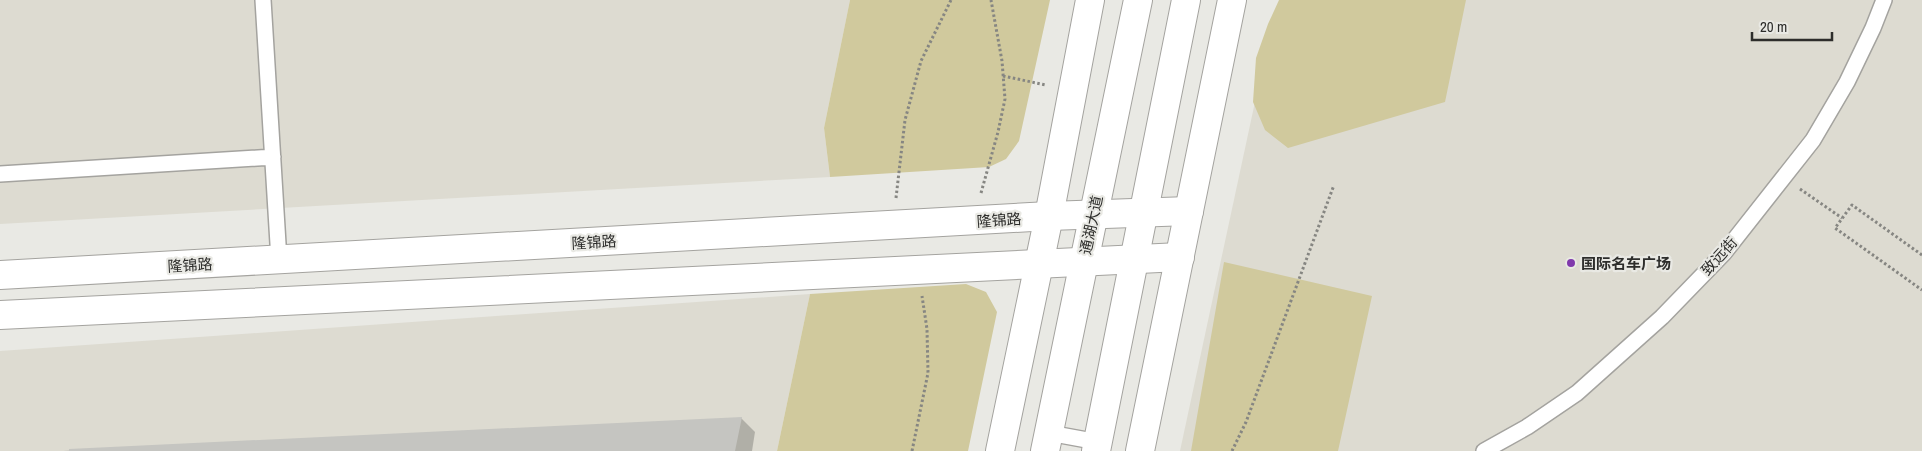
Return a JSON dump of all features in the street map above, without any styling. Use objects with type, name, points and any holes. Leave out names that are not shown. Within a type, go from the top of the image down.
[{"type":"main road","points":[[1000,451],[1090,0]]},
{"type":"main road","name":"通湖大道","points":[[1047,442],[1138,0]]},
{"type":"main road","points":[[1097,447],[1186,0]]},
{"type":"main road","points":[[1140,451],[1232,0]]},
{"type":"main road","name":"隆锦路","points":[[0,275],[1048,216],[1189,211]]},
{"type":"main road","points":[[0,315],[1084,260],[1180,257]]},
{"type":"lane","points":[[264,0],[279,260]]},
{"type":"lane","name":"致远街","points":[[1484,451],[1527,426],[1577,393],[1662,317],[1724,253],[1813,140],[1847,82],[1884,0]]},
{"type":"lane","points":[[0,174],[273,157]]},
{"type":"lane","points":[[1047,442],[1097,447]]},
{"type":"path","points":[[894,226],[896,188],[905,120],[921,61],[951,0]]},
{"type":"path","points":[[974,221],[1005,98],[991,0]]},
{"type":"path","points":[[1003,76],[1055,87]]},
{"type":"path","points":[[1784,178],[1842,218]]},
{"type":"path","points":[[1232,451],[1246,422],[1334,185]]},
{"type":"path","points":[[1922,255],[1852,205],[1835,228],[1922,290]]},
{"type":"path","points":[[912,451],[928,373],[927,329],[917,269]]},
{"type":"shaded area","points":[[0,0],[850,0],[824,128],[830,177],[0,224]]},
{"type":"shaded area","points":[[850,0],[1050,0],[1019,141],[1006,159],[989,167],[830,177],[824,128]]},
{"type":"shaded area","points":[[1279,0],[1466,0],[1445,102],[1288,148],[1265,130],[1253,102],[1256,58]]},
{"type":"shaded area","name":"国际名车广场","points":[[1283,0],[1922,0],[1922,451],[1180,451],[1261,74]]},
{"type":"shaded area","points":[[1224,262],[1372,296],[1338,451],[1191,451]]},
{"type":"shaded area","points":[[966,284],[986,292],[997,312],[968,451],[777,451],[810,294]]},
{"type":"shaded area","points":[[810,294],[777,451],[0,451],[0,351]]},
{"type":"building","points":[[742,417],[735,451],[69,451],[69,449]]},
{"type":"place","name":"国际名车广场","points":[[1571,263]]}]
